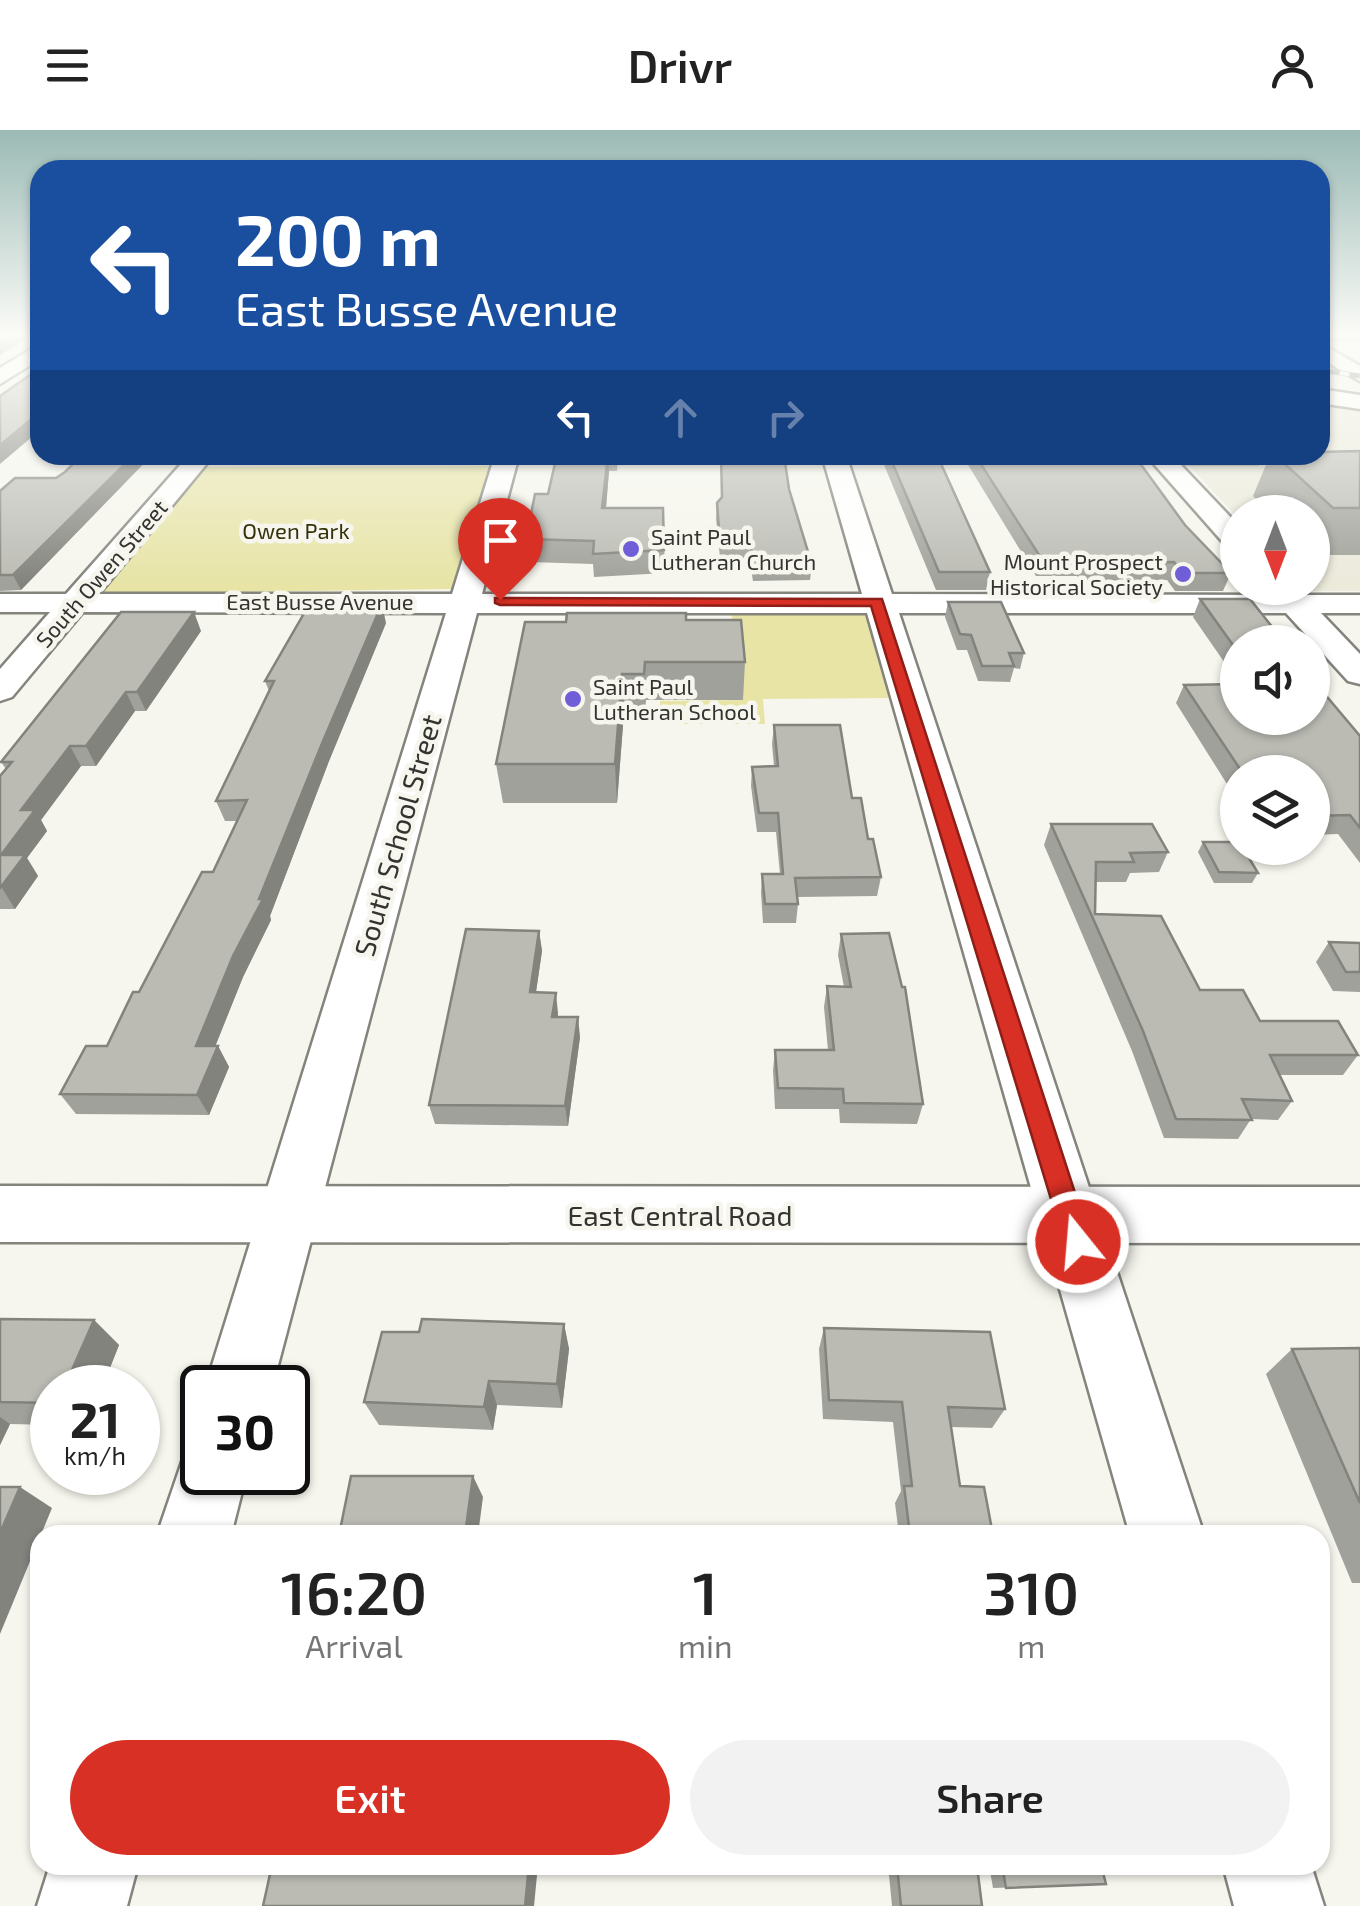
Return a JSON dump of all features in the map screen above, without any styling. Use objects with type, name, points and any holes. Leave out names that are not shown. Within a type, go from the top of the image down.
[{"type":"main road","name":"East Central Road","points":[[0,1214],[1360,1215]]},
{"type":"street","name":"South Owen Street","points":[[0,690],[193,465]]},
{"type":"street","name":"South School Street","points":[[245,1365],[504,465]]},
{"type":"street","points":[[837,465],[1163,1525]]},
{"type":"street","points":[[1166,465],[1220,523]]},
{"type":"street","name":"East Busse Avenue","points":[[0,603],[877,602],[1220,596]]},
{"type":"street","name":"East Busse Avenue","points":[[1330,600],[1360,604]]},
{"type":"street","points":[[1297,605],[1360,674]]},
{"type":"street","points":[[197,1525],[205,1495]]},
{"type":"street","points":[[82,1906],[91,1875]]},
{"type":"street","points":[[1270,1875],[1279,1906]]},
{"type":"shaded area","points":[[1330,419],[1360,419],[1360,591],[1330,591],[1330,495],[1220,495],[1220,499],[1188,465],[1330,465]]},
{"type":"green space","name":"Owen Park","points":[[491,466],[451,589],[108,594],[101,589],[203,467]]},
{"type":"green space","points":[[731,610],[867,614],[890,698],[763,699],[765,724],[660,724],[660,701],[742,700]]},
{"type":"building","points":[[0,419],[30,419],[30,420],[0,445]]},
{"type":"building","points":[[1360,451],[1360,508],[1333,508],[1330,495],[1319,495],[1286,465],[1330,465],[1330,452]]},
{"type":"building","points":[[72,465],[124,465],[13,575],[0,575],[0,491],[15,478],[56,478]]},
{"type":"building","points":[[555,465],[607,465],[602,508],[663,508],[664,550],[593,554],[594,541],[526,539],[535,494],[548,494]]},
{"type":"building","points":[[721,465],[785,465],[812,565],[754,565],[750,543],[720,542],[717,503],[722,497]]},
{"type":"building","points":[[893,465],[942,465],[990,572],[939,572]]},
{"type":"building","points":[[981,465],[1141,465],[1185,525],[1220,562],[1220,573],[1182,573],[1174,562],[1085,563],[1082,559],[1041,558]]},
{"type":"building","points":[[1200,599],[1220,599],[1220,605],[1255,605],[1271,625],[1220,625]]},
{"type":"building","points":[[948,602],[1001,602],[1024,653],[1009,653],[1014,666],[982,666],[971,635],[960,634]]},
{"type":"building","points":[[310,603],[382,604],[259,899],[263,899],[233,956],[196,1046],[218,1046],[197,1095],[60,1094],[86,1046],[107,1046],[133,992],[139,992],[202,872],[213,872],[247,800],[216,801],[274,681],[265,681]]},
{"type":"building","points":[[121,612],[194,612],[137,692],[126,692],[86,746],[70,746],[21,810],[35,810],[1,855],[25,855],[0,888],[0,776],[12,762],[1,762]]},
{"type":"building","points":[[567,613],[686,613],[686,620],[741,620],[745,662],[645,662],[644,674],[622,674],[615,764],[496,764],[525,622],[566,622]]},
{"type":"building","points":[[1220,684],[1220,735],[1330,735],[1330,700],[1360,736],[1360,828],[1350,815],[1330,816],[1330,755],[1231,755],[1184,685]]},
{"type":"building","points":[[774,725],[840,725],[852,798],[861,798],[868,839],[873,839],[881,877],[795,878],[798,904],[765,904],[762,874],[783,874],[778,813],[759,813],[752,767],[778,766]]},
{"type":"building","points":[[1051,824],[1152,824],[1168,852],[1130,853],[1134,862],[1096,862],[1095,914],[1161,916],[1200,990],[1243,990],[1260,1021],[1338,1021],[1358,1055],[1270,1055],[1292,1101],[1242,1099],[1252,1120],[1176,1119],[1143,1031]]},
{"type":"building","points":[[1203,842],[1220,842],[1220,865],[1253,865],[1258,873],[1219,872]]},
{"type":"building","points":[[466,929],[539,931],[530,992],[556,993],[552,1017],[578,1017],[565,1106],[429,1105]]},
{"type":"building","points":[[889,933],[905,987],[923,1104],[844,1103],[843,1089],[778,1088],[775,1050],[834,1050],[827,986],[851,987],[841,934]]},
{"type":"building","points":[[1329,942],[1360,943],[1360,972],[1346,972]]},
{"type":"building","points":[[0,1319],[94,1320],[74,1365],[30,1365],[30,1403],[0,1402]]},
{"type":"building","points":[[422,1319],[564,1324],[557,1384],[489,1381],[484,1407],[364,1402],[382,1332],[419,1332]]},
{"type":"building","points":[[824,1328],[990,1332],[1005,1409],[948,1407],[960,1486],[984,1487],[991,1525],[909,1525],[904,1486],[912,1486],[902,1402],[829,1400]]},
{"type":"building","points":[[1360,1348],[1360,1503],[1292,1349]]},
{"type":"building","points":[[351,1476],[473,1476],[466,1525],[341,1525]]},
{"type":"building","points":[[0,1487],[20,1487],[0,1533]]},
{"type":"building","points":[[270,1875],[528,1875],[525,1906],[263,1906]]},
{"type":"building","points":[[898,1875],[978,1875],[982,1906],[901,1906]]},
{"type":"building","points":[[1004,1875],[1104,1875],[1106,1884],[1006,1888]]},
{"type":"place","name":"Saint Paul Lutheran Church","points":[[631,549]]},
{"type":"place","name":"Mount Prospect Historical Society","points":[[1183,574]]},
{"type":"place","name":"Saint Paul Lutheran School","points":[[573,699]]},
{"type":"route","points":[[500,600],[877,602],[1078,1242]]}]
